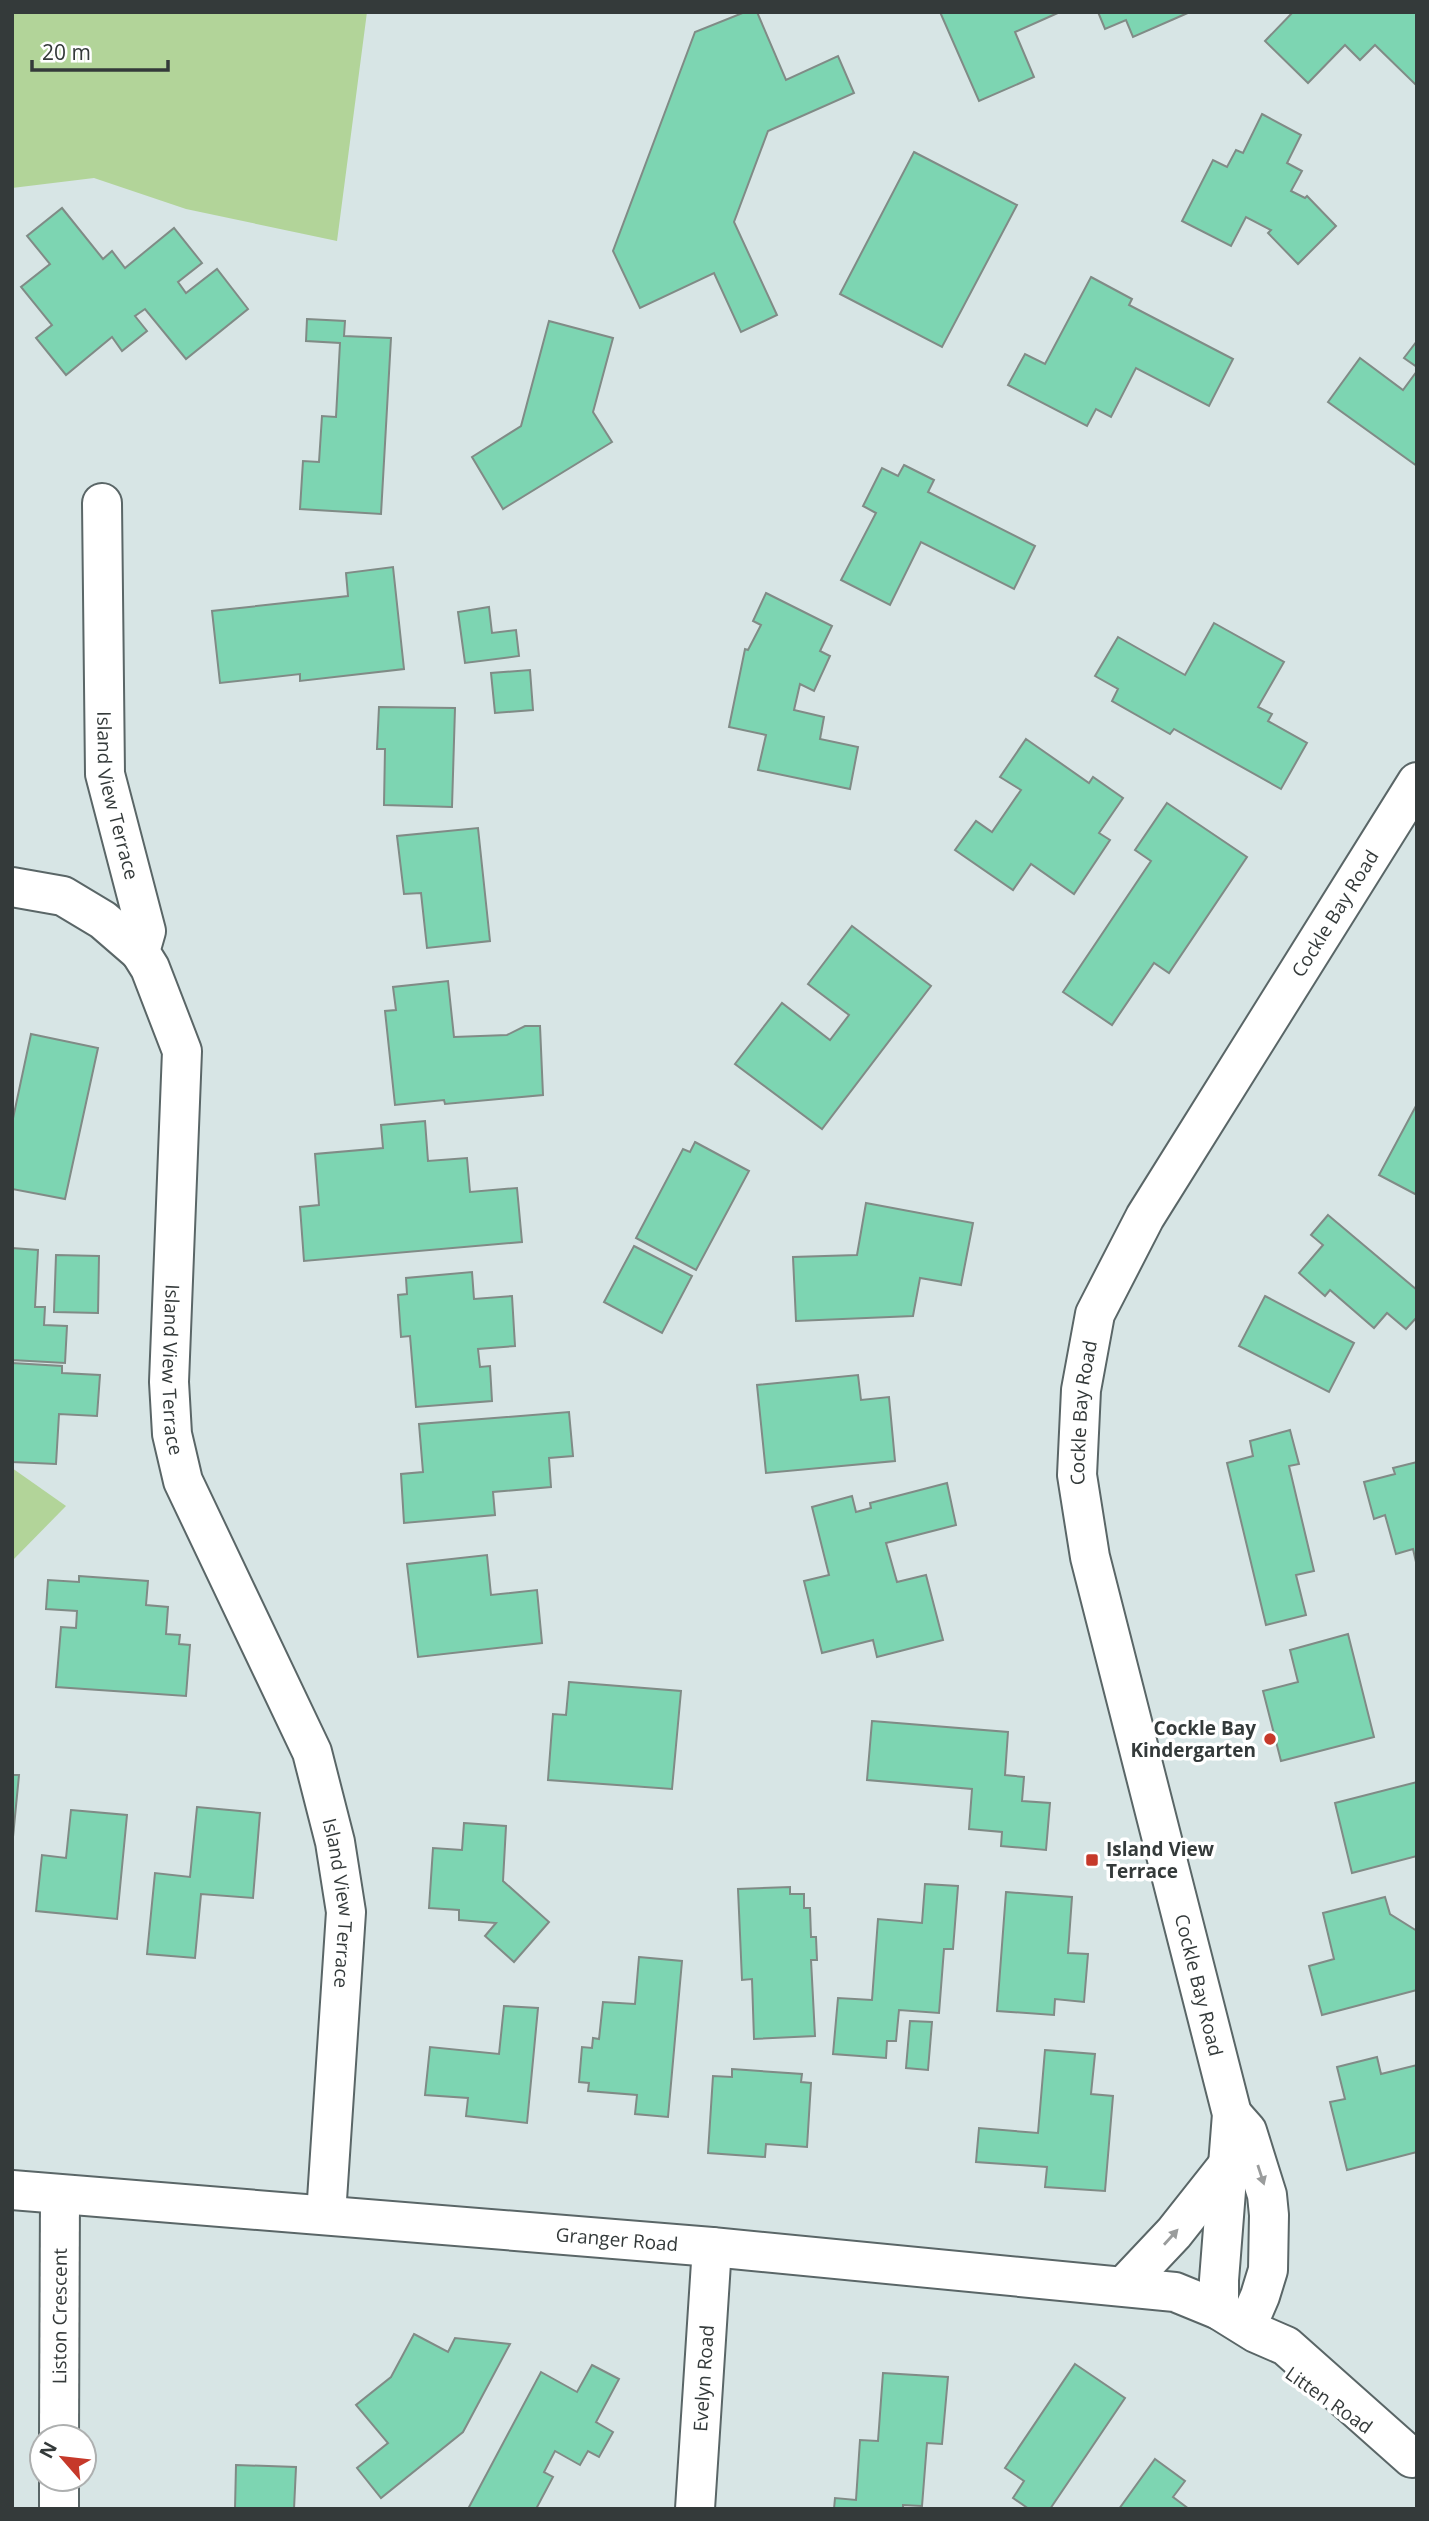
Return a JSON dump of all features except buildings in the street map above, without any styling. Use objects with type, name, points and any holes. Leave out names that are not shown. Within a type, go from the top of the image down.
[{"type":"street","name":"Island View Terrace","points":[[102,503],[104,774],[146,931],[140,952],[150,968],[182,1051],[169,1382],[172,1434],[183,1481],[312,1752],[335,1842],[346,1912],[326,2215]]},
{"type":"street","name":"Cockle Bay Road","points":[[1232,2114],[1247,2132],[1267,2195],[1269,2215],[1268,2270],[1260,2296],[1241,2323],[1219,2280],[1232,2114],[1090,1557],[1077,1475],[1081,1390],[1096,1314],[1145,1217],[1417,782]]},
{"type":"street","points":[[12,887],[63,896],[103,920],[140,952]]},
{"type":"street","points":[[1124,2286],[1174,2233],[1227,2166]]},
{"type":"street","name":"Granger Road","points":[[12,2190],[712,2247],[1124,2286],[1175,2292],[1241,2323]]},
{"type":"street","name":"Liston Crescent","points":[[59,2423],[60,2195]]},
{"type":"street","name":"Evelyn Road","points":[[695,2509],[712,2247]]},
{"type":"street","name":"Litten Road","points":[[1241,2323],[1273,2360],[1414,2460]]},
{"type":"green space","points":[[12,12],[367,12],[337,241],[186,209],[94,178],[12,188]]},
{"type":"green space","points":[[12,1468],[66,1506],[12,1561]]},
{"type":"place","name":"Cockle Bay Kindergarten","points":[[1270,1739]]},
{"type":"place","name":"Island View Terrace","points":[[1092,1860]]}]
